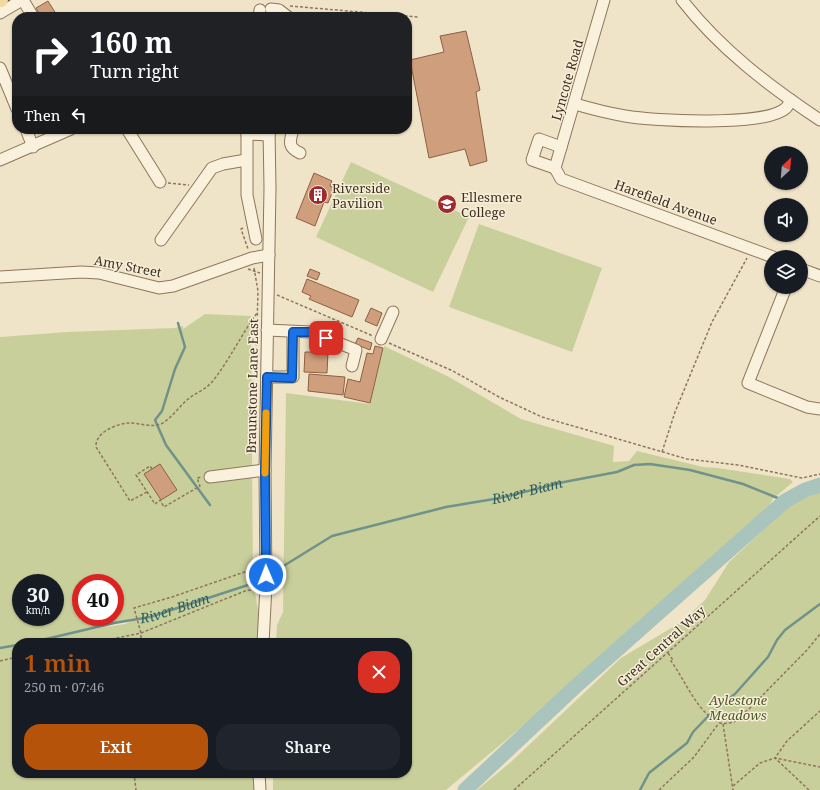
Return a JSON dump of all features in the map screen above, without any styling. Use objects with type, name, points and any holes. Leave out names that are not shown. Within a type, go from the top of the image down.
[{"type":"street","points":[[0,13],[22,0],[30,12]]},
{"type":"street","name":"Lyncote Road","points":[[555,168],[575,104],[604,0]]},
{"type":"street","points":[[682,0],[716,38],[749,69],[820,120]]},
{"type":"street","points":[[267,11],[280,10],[282,12]]},
{"type":"street","points":[[0,68],[12,97]]},
{"type":"street","points":[[575,104],[600,111],[653,120],[713,121],[770,114],[786,108],[791,100]]},
{"type":"street","points":[[28,134],[33,147]]},
{"type":"street","points":[[0,160],[60,134]]},
{"type":"street","points":[[130,134],[160,182]]},
{"type":"street","points":[[247,134],[247,195],[256,239]]},
{"type":"street","name":"Braunstone Lane East","points":[[263,638],[266,586],[265,470],[269,272],[269,134]]},
{"type":"street","points":[[291,134],[290,144],[293,150],[300,153]]},
{"type":"street","points":[[555,168],[532,160],[539,139],[561,147]]},
{"type":"street","points":[[161,240],[198,185],[212,168],[223,164],[246,160]]},
{"type":"street","name":"Harefield Avenue","points":[[555,168],[561,179],[764,253]]},
{"type":"street","name":"Amy Street","points":[[0,277],[81,272],[99,273],[159,288],[173,286],[252,258],[269,255]]},
{"type":"street","points":[[808,272],[820,276]]},
{"type":"street","points":[[783,294],[748,383],[807,408],[820,409]]},
{"type":"street","points":[[381,339],[393,312]]},
{"type":"street","points":[[267,330],[311,332],[356,350],[352,366]]},
{"type":"street","points":[[267,377],[292,378],[293,332]]},
{"type":"street","points":[[210,477],[265,470]]},
{"type":"street","points":[[259,778],[260,790]]},
{"type":"path","points":[[290,6],[360,12]]},
{"type":"path","points":[[412,16],[418,17]]},
{"type":"path","points":[[160,182],[198,185]]},
{"type":"path","points":[[253,224],[241,229],[252,258],[258,291],[256,368]]},
{"type":"path","points":[[662,452],[675,412],[712,322],[752,248]]},
{"type":"path","points":[[235,264],[255,273],[269,272]]},
{"type":"path","points":[[277,295],[453,371],[499,397],[542,417],[688,459],[738,464],[802,478],[820,474]]},
{"type":"path","points":[[147,492],[130,501],[96,447],[96,442],[104,432],[126,423],[154,426],[168,419],[190,397],[211,383],[235,350],[257,313]]},
{"type":"path","points":[[152,469],[150,466],[136,475],[155,504],[160,500],[164,508],[200,486]]},
{"type":"path","name":"Great Central Way","points":[[514,790],[819,517]]},
{"type":"path","points":[[141,638],[141,632],[134,608],[258,567],[258,574]]},
{"type":"path","points":[[114,638],[141,632],[245,591],[266,586]]},
{"type":"path","points":[[667,653],[673,660],[671,662],[677,672],[703,710],[719,723],[723,724],[734,722],[751,707],[807,650],[820,634]]},
{"type":"path","points":[[0,661],[12,658]]},
{"type":"path","points":[[775,758],[787,741],[820,711]]},
{"type":"path","points":[[659,790],[694,757],[719,723]]},
{"type":"path","points":[[723,724],[733,790]]},
{"type":"path","points":[[733,786],[760,763],[775,758],[820,767]]},
{"type":"path","points":[[775,758],[809,790]]},
{"type":"path","points":[[135,778],[136,790]]},
{"type":"green space","points":[[351,162],[469,217],[433,292],[316,237]]},
{"type":"green space","points":[[479,224],[602,268],[572,352],[449,307]]},
{"type":"green space","points":[[205,314],[251,316],[253,580],[259,616],[257,638],[12,638],[12,778],[256,778],[256,790],[0,790],[0,337],[67,332],[174,328],[183,326],[183,329]]},
{"type":"green space","points":[[384,346],[449,377],[521,419],[614,446],[613,462],[629,461],[637,451],[703,467],[790,479],[793,482],[773,499],[763,516],[755,524],[636,630],[614,644],[584,675],[446,790],[273,790],[273,778],[412,778],[412,638],[276,638],[277,625],[283,612],[286,393],[370,404]]},
{"type":"green space","name":"Aylestone Meadows","points":[[820,492],[820,790],[477,790],[512,761],[621,658],[683,621],[705,600],[729,562],[792,503]]},
{"type":"building","points":[[48,1],[55,12],[38,12],[36,8]]},
{"type":"building","points":[[466,31],[480,90],[476,92],[487,161],[470,166],[465,149],[429,158],[412,70],[412,60],[444,52],[440,36]]},
{"type":"building","name":"Riverside Pavilion","points":[[314,173],[332,181],[330,186],[334,188],[328,203],[324,202],[315,226],[296,218]]},
{"type":"building","points":[[310,269],[320,273],[317,280],[307,276]]},
{"type":"building","points":[[307,279],[359,300],[352,317],[309,299],[311,296],[302,292]]},
{"type":"building","points":[[371,308],[382,313],[377,326],[365,321]]},
{"type":"building","points":[[358,338],[372,343],[370,350],[355,344]]},
{"type":"building","points":[[375,346],[383,348],[370,403],[344,397],[348,379],[360,382],[367,353],[373,354]]},
{"type":"building","points":[[305,352],[328,352],[327,373],[304,372]]},
{"type":"building","points":[[309,374],[345,377],[343,395],[308,391]]},
{"type":"building","points":[[160,464],[177,490],[161,500],[144,474]]},
{"type":"waterway","points":[[178,323],[185,347],[175,369],[162,411],[155,420],[166,445],[210,505]]},
{"type":"waterway","name":"River Biam","points":[[277,570],[332,536],[446,507],[500,498],[564,482],[617,472],[634,465],[650,464],[690,470],[743,484],[785,501]]},
{"type":"waterway","name":"River Biam","points":[[465,790],[575,687],[785,501],[805,490],[820,485]]},
{"type":"waterway","name":"River Biam","points":[[50,638],[114,623],[150,617],[248,585]]},
{"type":"waterway","points":[[640,790],[649,773],[687,743],[693,732],[716,708],[735,694],[768,657],[777,640],[785,630],[820,604]]},
{"type":"waterway","name":"River Biam","points":[[0,648],[12,646]]},
{"type":"slow traffic","points":[[265,473],[266,413]]},
{"type":"place","name":"Riverside Pavilion","points":[[318,195]]},
{"type":"place","name":"Ellesmere College","points":[[447,204]]},
{"type":"route","points":[[266,575],[265,470],[267,377],[292,378],[293,332],[311,332],[326,338]]}]
